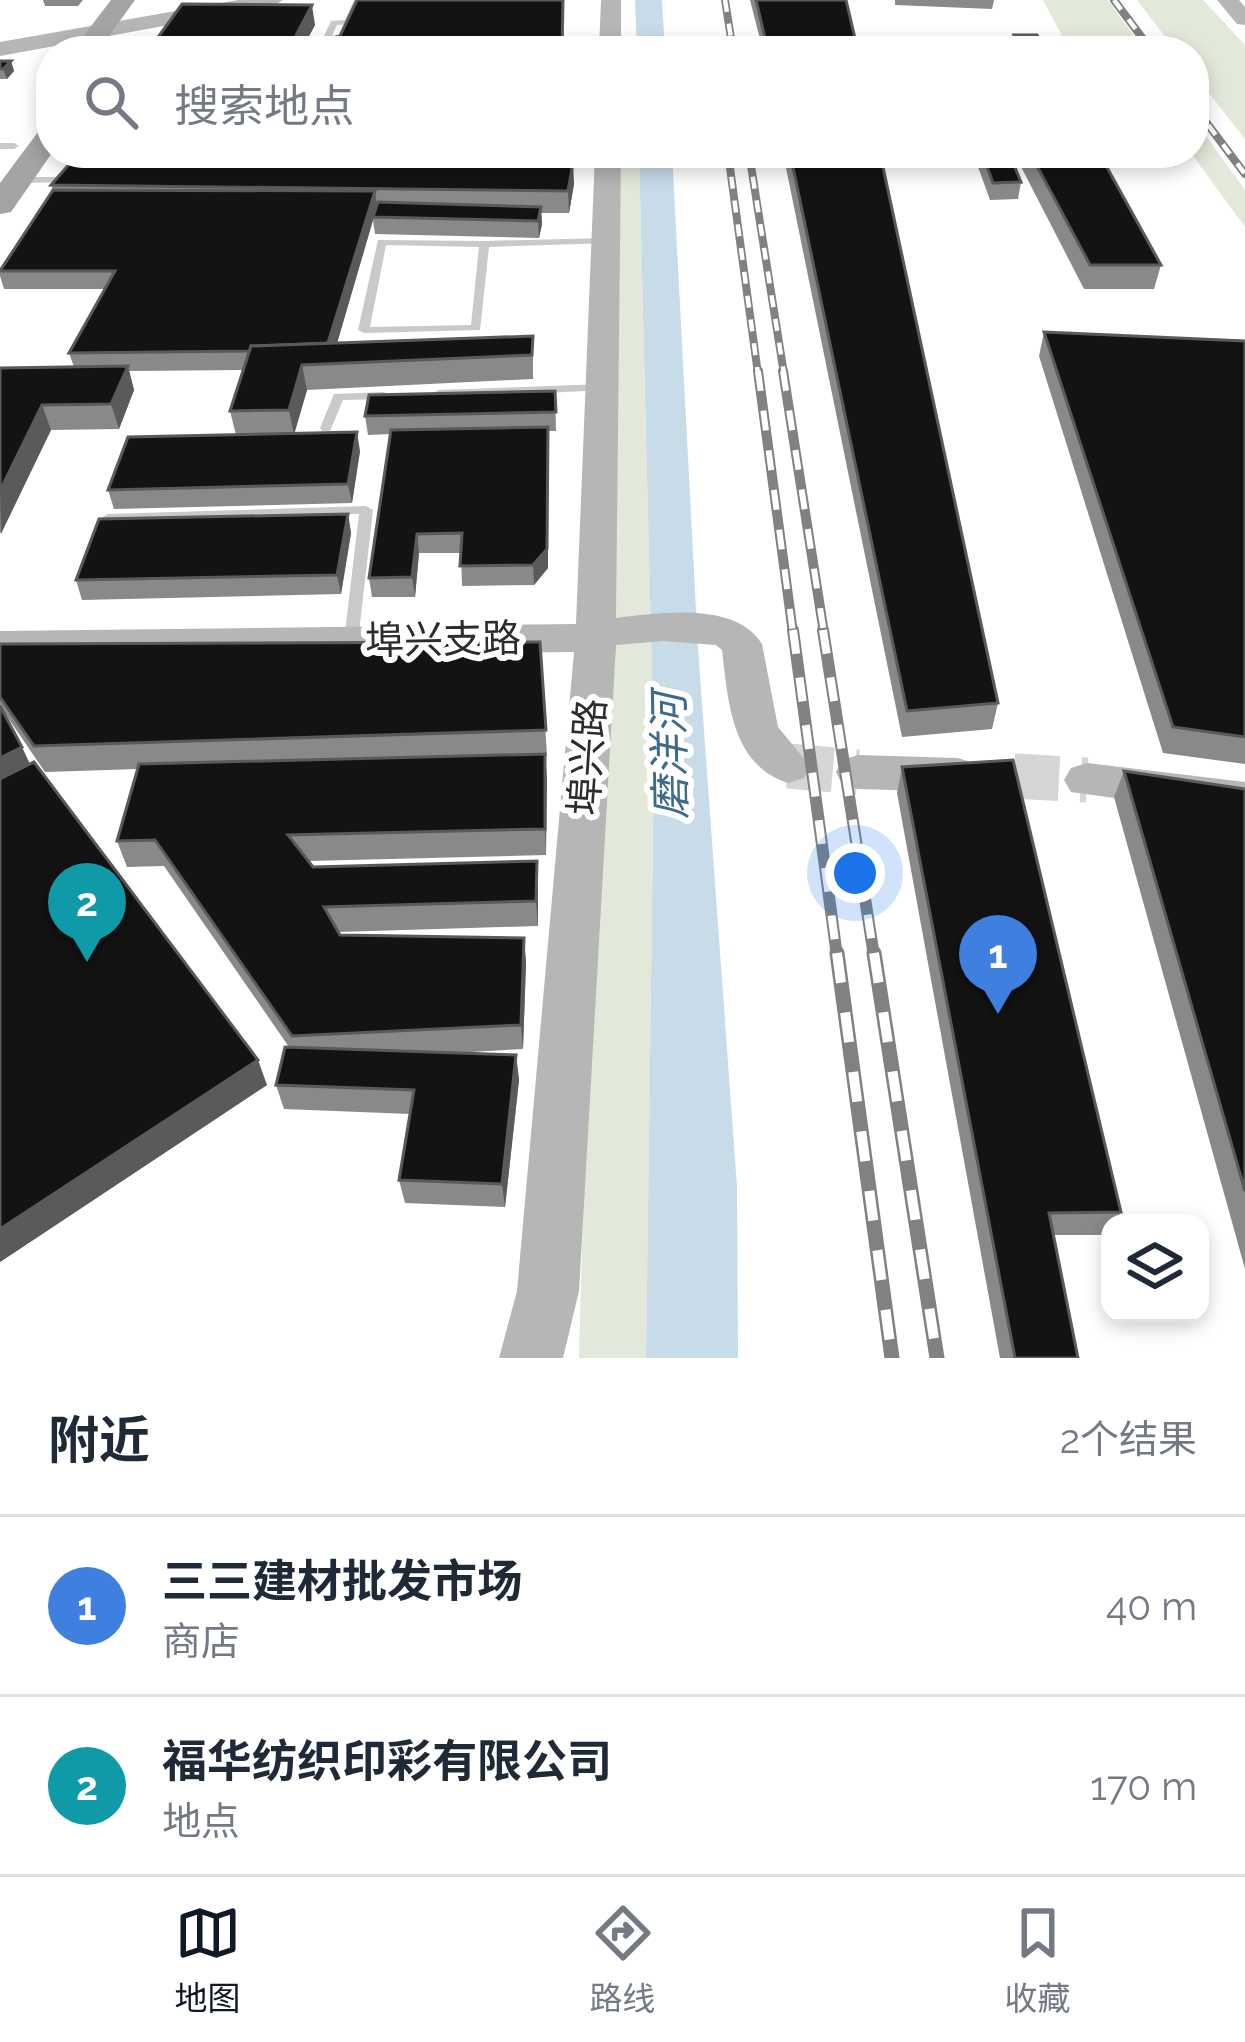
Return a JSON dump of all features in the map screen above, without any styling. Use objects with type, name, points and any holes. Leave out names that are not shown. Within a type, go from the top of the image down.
[{"type":"main road","points":[[103,36],[123,0]]},
{"type":"main road","points":[[111,36],[128,26],[147,0]]},
{"type":"main road","points":[[6,168],[36,120]]},
{"type":"main road","points":[[6,168],[36,145]]},
{"type":"street","points":[[128,26],[273,0]]},
{"type":"street","points":[[610,0],[610,36]]},
{"type":"street","points":[[1227,0],[1245,19]]},
{"type":"street","points":[[0,50],[36,48]]},
{"type":"street","name":"埠兴路","points":[[531,1358],[548,1291],[596,634],[608,168]]},
{"type":"street","name":"埠兴支路","points":[[0,645],[711,629],[736,636],[742,644],[755,734],[769,753],[788,766]]},
{"type":"street","points":[[858,772],[992,776]]},
{"type":"street","points":[[1087,780],[1245,799]]},
{"type":"lane","points":[[328,36],[334,23],[349,22],[358,0]]},
{"type":"lane","points":[[6,168],[81,180]]},
{"type":"lane","points":[[484,244],[476,328],[364,329],[382,242],[606,241]]},
{"type":"lane","points":[[326,428],[338,397],[603,388]]},
{"type":"lane","points":[[108,518],[366,510],[351,640]]},
{"type":"green space","points":[[1043,0],[1108,0],[1134,36],[1062,36]]},
{"type":"green space","points":[[1137,0],[1203,0],[1245,45],[1245,139],[1209,93],[1209,36],[1165,36]]},
{"type":"green space","points":[[1209,140],[1245,190],[1245,227],[1202,168],[1209,168]]},
{"type":"green space","points":[[612,168],[639,168],[654,758],[646,1358],[579,1358]]},
{"type":"water","points":[[635,0],[662,0],[664,36],[636,36]]},
{"type":"water","name":"磨洋河","points":[[639,168],[673,168],[698,648],[737,1187],[738,1358],[646,1358],[654,758]]},
{"type":"building","points":[[357,0],[563,0],[562,36],[340,36]]},
{"type":"building","points":[[756,0],[846,0],[854,36],[764,36]]},
{"type":"building","points":[[182,4],[312,5],[296,36],[159,36]]},
{"type":"building","points":[[66,168],[572,168],[568,191],[51,185]]},
{"type":"building","points":[[793,168],[883,168],[998,703],[907,711]]},
{"type":"building","points":[[988,168],[1015,168],[1021,182],[993,183]]},
{"type":"building","points":[[1038,168],[1107,168],[1161,265],[1090,265]]},
{"type":"building","points":[[53,190],[375,191],[328,343],[251,346],[250,351],[69,353],[115,271],[0,271]]},
{"type":"building","points":[[378,202],[541,207],[538,221],[373,217]]},
{"type":"building","points":[[1044,332],[1245,341],[1245,737],[1173,727]]},
{"type":"building","points":[[533,336],[532,355],[302,365],[289,410],[230,411],[251,346]]},
{"type":"building","points":[[128,366],[111,404],[42,405],[0,491],[0,368]]},
{"type":"building","points":[[555,391],[556,412],[365,416],[369,395]]},
{"type":"building","points":[[548,427],[547,549],[533,565],[460,566],[462,533],[417,534],[412,577],[369,578],[391,430]]},
{"type":"building","points":[[357,432],[348,484],[108,490],[128,437]]},
{"type":"building","points":[[348,514],[337,575],[76,580],[99,519]]},
{"type":"building","points":[[540,642],[546,730],[34,746],[0,697],[0,644]]},
{"type":"building","points":[[0,706],[22,747],[0,758]]},
{"type":"building","points":[[545,754],[545,829],[288,835],[313,867],[537,861],[536,901],[324,907],[340,935],[524,938],[521,1025],[292,1036],[155,840],[117,841],[139,764]]},
{"type":"building","points":[[1013,760],[1121,1212],[1049,1213],[1078,1358],[1015,1358],[902,767]]},
{"type":"building","points":[[34,762],[258,1060],[0,1229],[0,779]]},
{"type":"building","points":[[1124,771],[1245,789],[1245,1191]]},
{"type":"building","points":[[285,1047],[516,1055],[502,1184],[399,1180],[414,1090],[276,1085]]},
{"type":"tunnel","points":[[788,766],[858,772]]},
{"type":"tunnel","points":[[1014,776],[1087,780]]},
{"type":"railway","points":[[725,0],[731,36]]},
{"type":"railway","points":[[1114,0],[1141,36]]},
{"type":"railway","points":[[1209,126],[1245,174]]},
{"type":"railway","points":[[730,168],[758,374]]},
{"type":"railway","points":[[751,168],[784,374]]},
{"type":"railway","points":[[758,371],[793,633]]},
{"type":"railway","points":[[783,371],[824,633]]},
{"type":"railway","points":[[793,630],[837,956]]},
{"type":"railway","points":[[823,630],[874,956]]},
{"type":"railway","points":[[837,953],[892,1358]]},
{"type":"railway","points":[[874,953],[937,1358]]},
{"type":"place","name":"福华纺织印彩有限公司","points":[[87,962]]},
{"type":"place","name":"三三建材批发市场","points":[[998,1014]]}]
